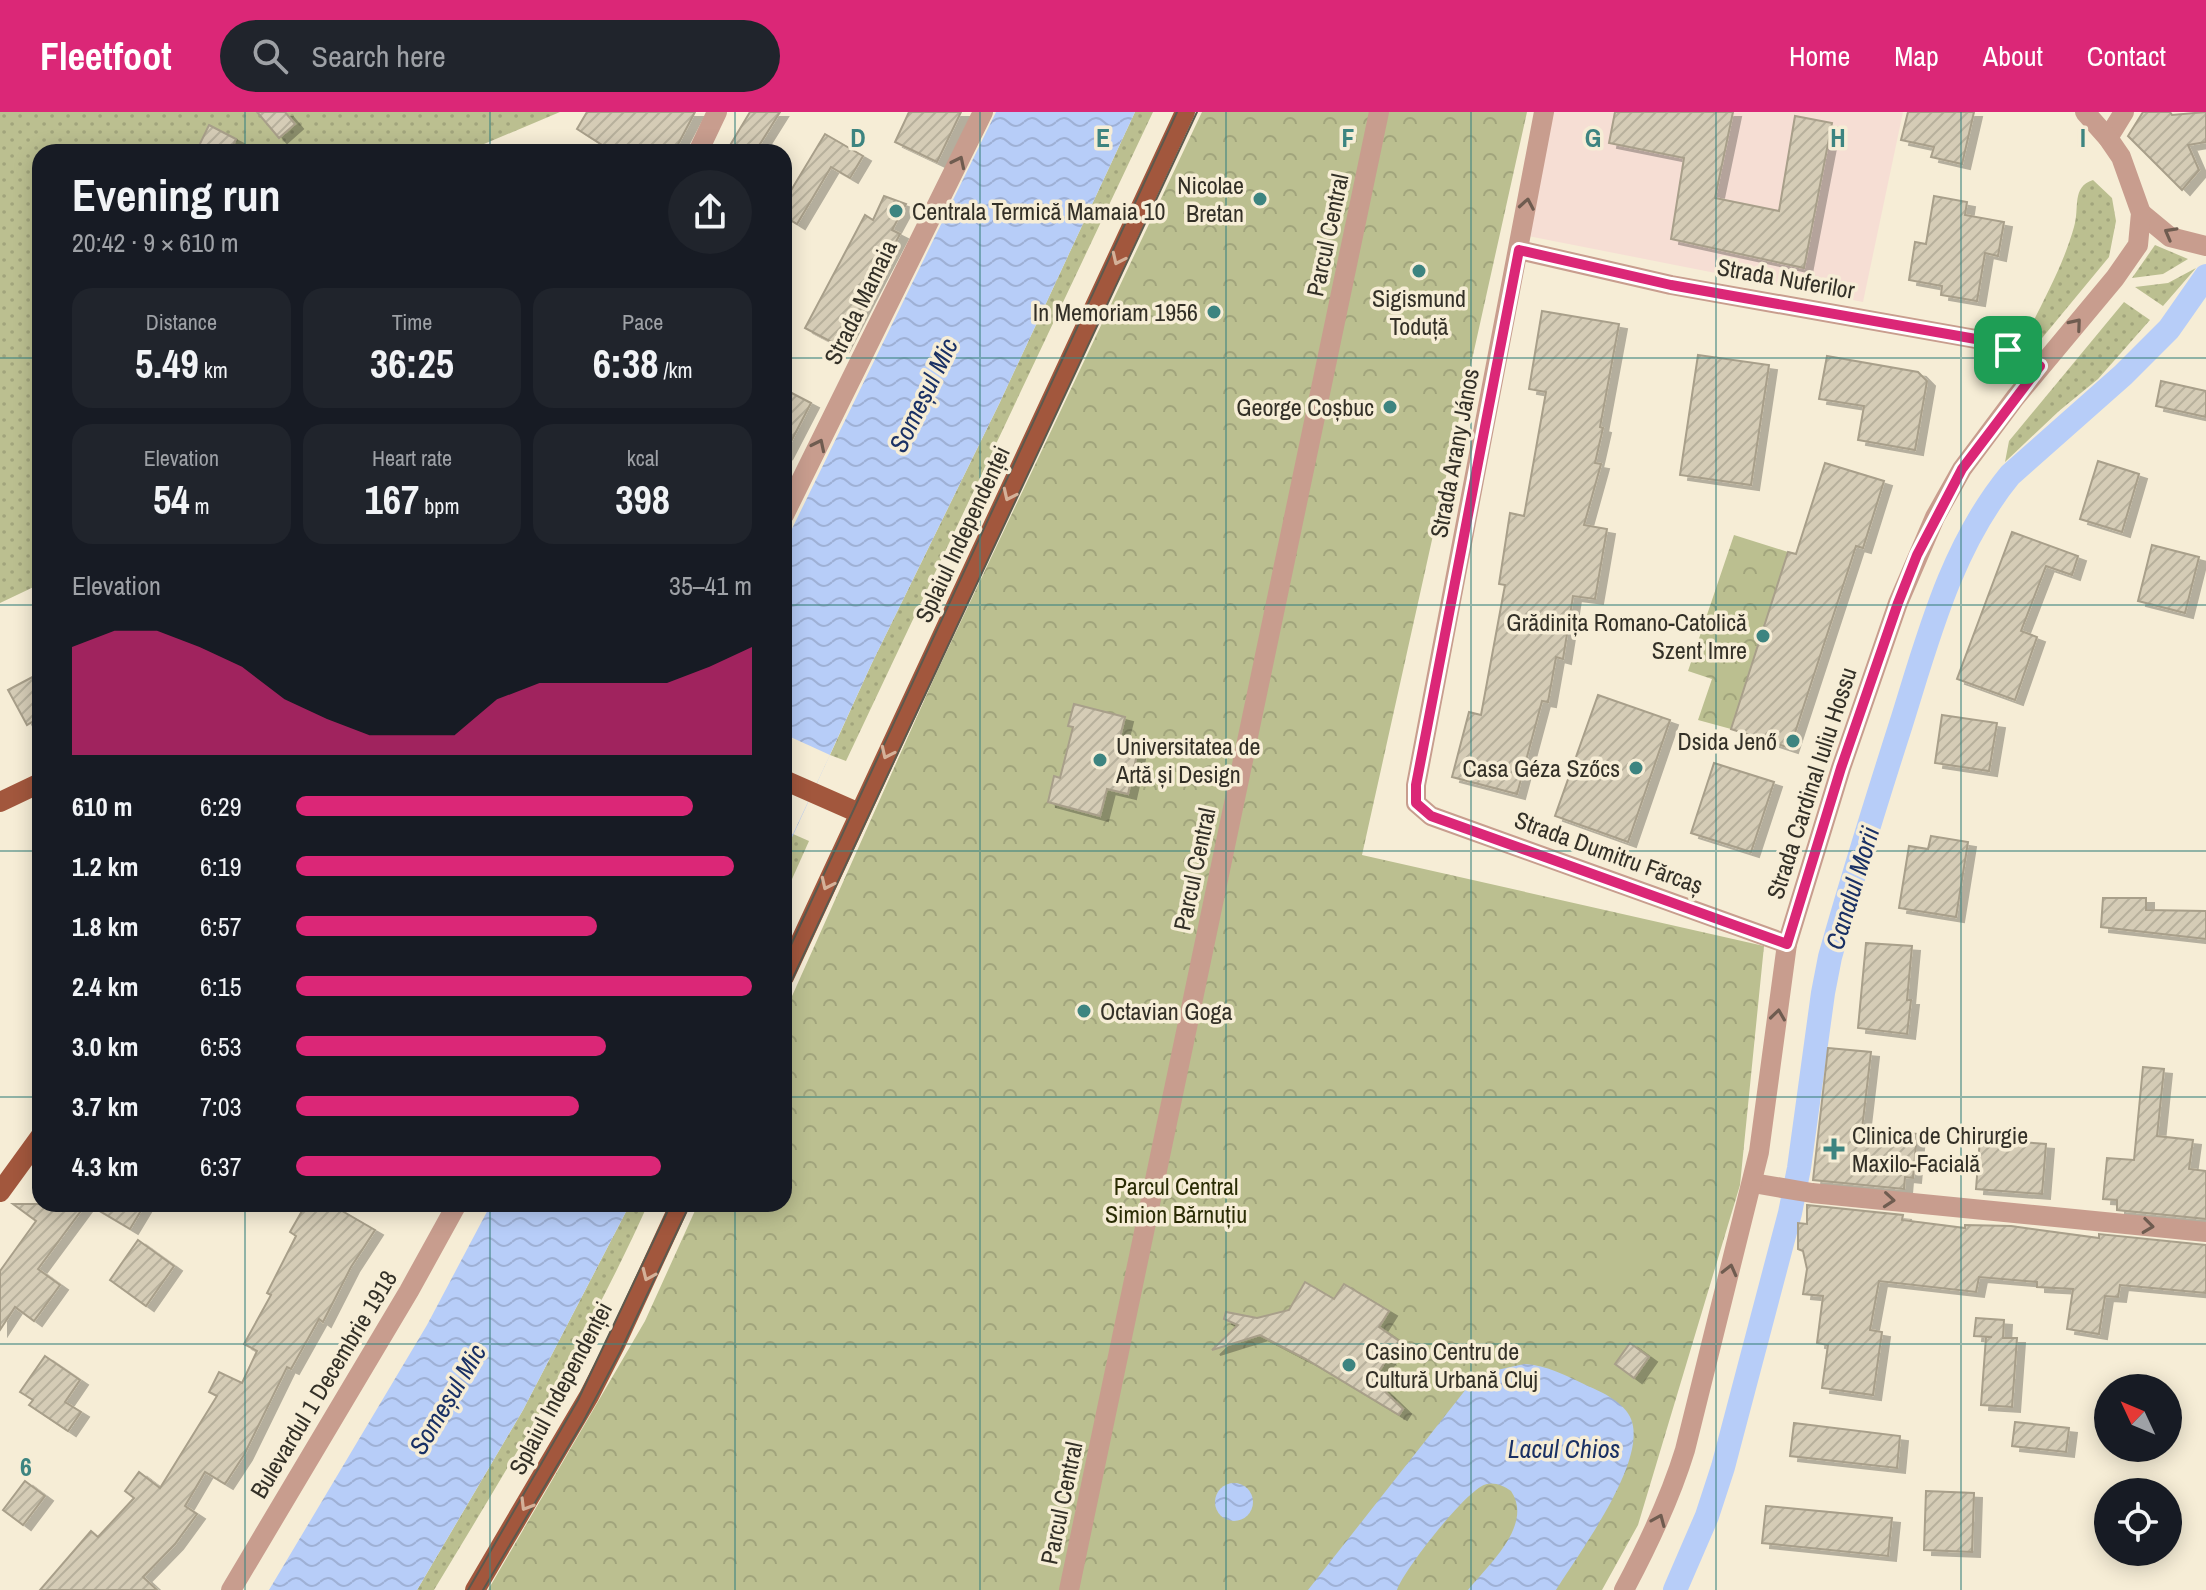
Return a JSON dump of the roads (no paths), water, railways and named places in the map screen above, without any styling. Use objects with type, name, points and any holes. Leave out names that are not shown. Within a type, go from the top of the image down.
[{"type":"main road","name":"Splaiul Independenței","points":[[792,960],[1185,112]]},
{"type":"main road","points":[[792,784],[859,813]]},
{"type":"main road","points":[[0,802],[32,787]]},
{"type":"main road","points":[[0,1192],[32,1148]]},
{"type":"main road","name":"Splaiul Independenței","points":[[475,1590],[589,1396],[676,1212]]},
{"type":"street","points":[[702,144],[717,112]]},
{"type":"street","name":"Strada Mamaia","points":[[792,499],[983,112]]},
{"type":"street","name":"Parcul Central","points":[[1069,1590],[1379,112]]},
{"type":"street","name":"Strada Arany János","points":[[1416,803],[1416,785],[1544,112]]},
{"type":"street","points":[[2085,112],[2121,157],[2141,213],[2170,237],[2204,246]]},
{"type":"street","points":[[2108,138],[2124,112]]},
{"type":"street","name":"Strada Cardinal Iuliu Hossu","points":[[1624,1590],[1655,1530],[1677,1477],[1753,1183],[1787,944],[1841,768],[1898,603],[1917,555],[1962,469],[2040,366],[2115,278],[2138,245],[2141,213]]},
{"type":"street","name":"Strada Nuferilor","points":[[1519,250],[1671,285],[1975,339],[2008,350],[2040,366]]},
{"type":"street","name":"Strada Dumitru Fărcaș","points":[[1416,803],[1431,816],[1787,944]]},
{"type":"street","points":[[1753,1183],[1812,1193],[2206,1232]]},
{"type":"street","name":"Bulevardul 1 Decembrie 1918","points":[[231,1590],[453,1212]]},
{"type":"water","name":"Someșul Mic","points":[[996,112],[1135,112],[792,838],[792,529]]},
{"type":"water","name":"Someșul Mic","points":[[487,1212],[626,1212],[523,1410],[417,1590],[269,1590],[427,1325]]},
{"type":"water","name":"Lacul Chios","points":[[1524,1364],[1541,1366],[1600,1391],[1628,1413],[1634,1437],[1621,1482],[1556,1590],[1468,1590],[1506,1544],[1517,1517],[1517,1504],[1511,1491],[1487,1484],[1466,1499],[1437,1531],[1397,1590],[1308,1590],[1470,1384],[1497,1370]]},
{"type":"water","points":[[1234,1483],[1248,1488],[1253,1502],[1248,1516],[1234,1521],[1220,1516],[1215,1502],[1220,1488]]},
{"type":"waterway","name":"Canalul Morii","points":[[1675,1590],[1707,1516],[1723,1467],[1790,1213],[1830,957],[1873,811],[1944,594],[1972,532],[2010,475],[2123,375],[2169,329],[2206,276]]},
{"type":"tram line","points":[[792,943],[1177,112]]},
{"type":"tram line","points":[[792,980],[1197,112]]},
{"type":"tram line","points":[[468,1590],[578,1400],[667,1212]]},
{"type":"tram line","points":[[483,1590],[583,1422],[686,1212]]},
{"type":"place","name":"Nicolae Bretan","points":[[1260,199]]},
{"type":"place","name":"Centrala Termică Mamaia 10","points":[[896,211]]},
{"type":"place","name":"Sigismund Toduță","points":[[1419,271]]},
{"type":"place","name":"In Memoriam 1956","points":[[1214,312]]},
{"type":"place","name":"George Coșbuc","points":[[1390,407]]},
{"type":"place","name":"Grădinița Romano-Catolică Szent Imre","points":[[1763,636]]},
{"type":"place","name":"Dsida Jenő","points":[[1793,741]]},
{"type":"place","name":"Universitatea de Artă și Design","points":[[1100,760]]},
{"type":"place","name":"Casa Géza Szőcs","points":[[1636,768]]},
{"type":"place","name":"Octavian Goga","points":[[1084,1011]]},
{"type":"place","name":"Clinica de Chirurgie Maxilo-Facială","points":[[1834,1149]]},
{"type":"place","name":"Casino Centru de Cultură Urbană Cluj","points":[[1349,1365]]},
{"type":"park label","name":"Parcul Central Simion Bărnuțiu","points":[[1176,1200]]}]
